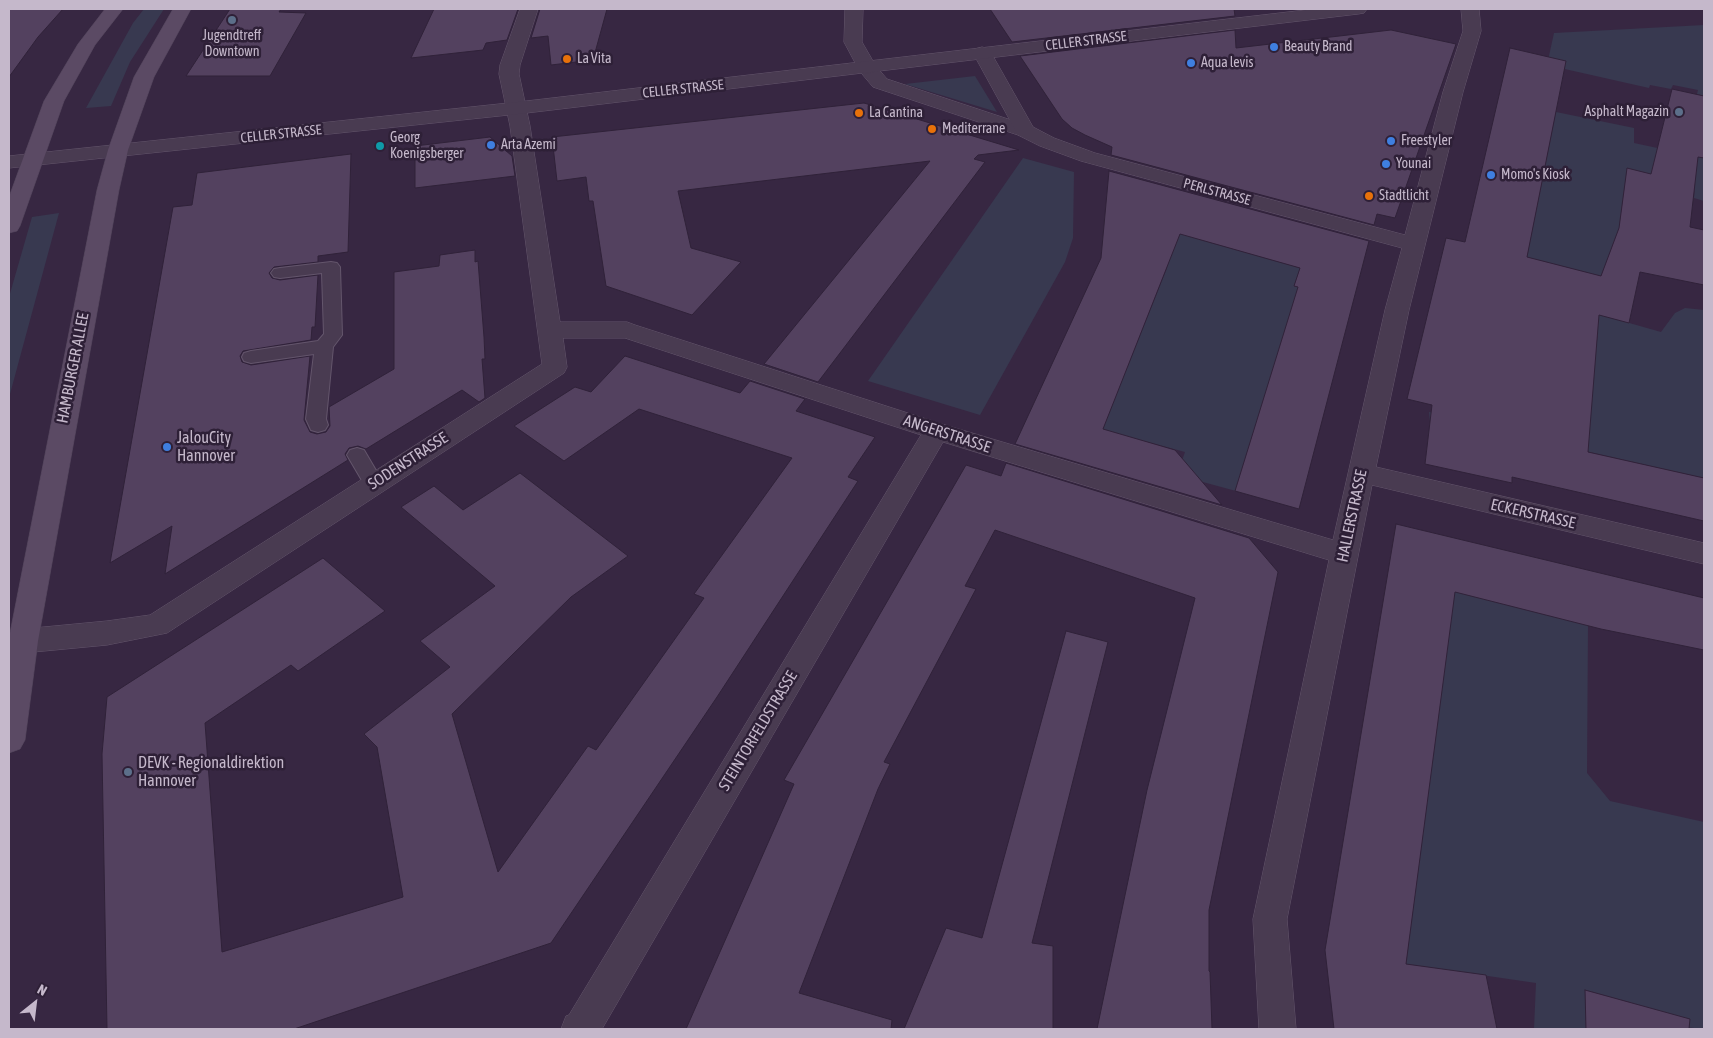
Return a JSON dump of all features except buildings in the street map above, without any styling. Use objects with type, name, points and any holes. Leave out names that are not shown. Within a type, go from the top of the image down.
[{"type":"main road","points":[[9,226],[54,101],[88,44],[114,9]]},
{"type":"main road","name":"HAMBURGER ALLEE","points":[[9,740],[22,641],[102,212],[118,150],[144,77],[182,9]]},
{"type":"street","name":"SODENSTRASSE","points":[[22,641],[107,633],[157,625],[555,367],[518,108],[509,74],[510,65],[529,9]]},
{"type":"street","name":"PERLSTRASSE","points":[[854,9],[853,42],[867,68],[880,83],[1025,131],[1047,142],[1088,157],[1413,244]]},
{"type":"street","name":"CELLER STRASSE","points":[[9,162],[518,108],[1358,9]]},
{"type":"street","name":"HALLERSTRASSE","points":[[1277,1029],[1270,919],[1361,473],[1413,244],[1453,92],[1472,31],[1470,9]]},
{"type":"street","points":[[982,53],[1025,131]]},
{"type":"street","name":"ANGERSTRASSE","points":[[549,330],[627,330],[936,431],[1344,554]]},
{"type":"street","name":"STEINTORFELDSTRASSE","points":[[581,1029],[936,431]]},
{"type":"street","name":"ECKERSTRASSE","points":[[1361,473],[1704,554]]},
{"type":"lane","points":[[280,273],[331,267],[333,335],[324,346],[316,419],[318,425]]},
{"type":"lane","points":[[251,357],[324,346]]},
{"type":"lane","points":[[357,455],[374,484]]},
{"type":"shaded area","points":[[144,9],[164,9],[130,62],[111,106],[86,108],[133,23]]},
{"type":"shaded area","points":[[1704,25],[1704,96],[1697,94],[1698,90],[1673,85],[1671,89],[1650,85],[1649,88],[1547,65],[1554,33]]},
{"type":"shaded area","points":[[975,76],[997,112],[905,84]]},
{"type":"shaded area","points":[[1556,112],[1634,128],[1634,143],[1704,158],[1704,201],[1694,198],[1695,184],[1627,169],[1619,228],[1601,276],[1527,257]]},
{"type":"shaded area","points":[[1023,158],[1074,172],[1073,238],[1065,262],[980,415],[868,381]]},
{"type":"shaded area","points":[[1172,192],[1201,240],[1300,268],[1294,286],[1308,290],[1253,433],[1236,491],[1177,475],[1185,452],[1125,436],[1095,448],[1167,268]]},
{"type":"shaded area","points":[[59,213],[9,394],[9,297],[32,217]]},
{"type":"shaded area","points":[[1685,308],[1704,310],[1704,478],[1514,435],[1514,442],[1430,422],[1429,412],[1493,424],[1596,345],[1598,336],[1590,334],[1594,313],[1661,332],[1675,313]]},
{"type":"shaded area","points":[[1458,561],[1588,625],[1587,773],[1610,801],[1704,822],[1704,1029],[1684,1027],[1684,1029],[1631,1029],[1629,1002],[1585,990],[1586,1029],[1534,1029],[1536,983],[1406,964]]},
{"type":"place","name":"Jugendtreff Downtown","points":[[232,20]]},
{"type":"place","name":"Beauty Brand","points":[[1274,47]]},
{"type":"place","name":"La Vita","points":[[567,59]]},
{"type":"place","name":"Aqua levis","points":[[1191,63]]},
{"type":"place","name":"Asphalt Magazin","points":[[1679,112]]},
{"type":"place","name":"La Cantina","points":[[859,113]]},
{"type":"place","name":"Mediterrane","points":[[932,129]]},
{"type":"place","name":"Freestyler","points":[[1391,141]]},
{"type":"place","name":"Arta Azemi","points":[[491,145]]},
{"type":"place","name":"Georg Koenigsberger","points":[[380,146]]},
{"type":"place","name":"Younai","points":[[1386,164]]},
{"type":"place","name":"Momo's Kiosk","points":[[1491,175]]},
{"type":"place","name":"Stadtlicht","points":[[1369,196]]},
{"type":"place","name":"JalouCity Hannover","points":[[167,447]]},
{"type":"place","name":"DEVK - Regionaldirektion Hannover","points":[[128,772]]}]
